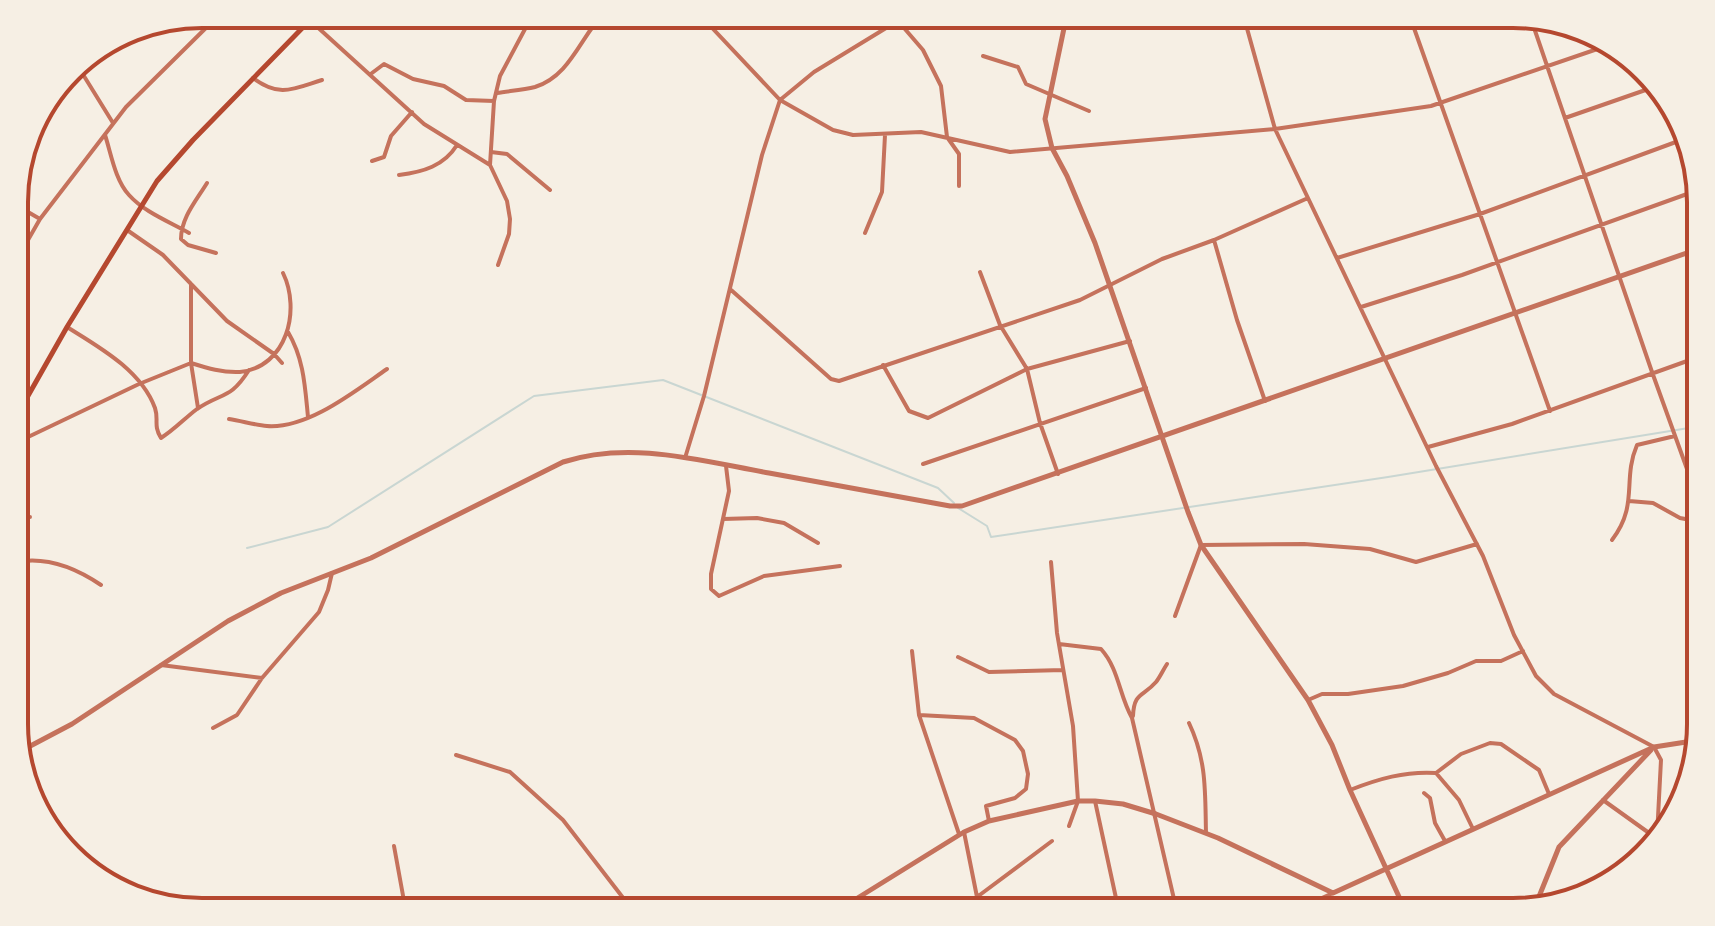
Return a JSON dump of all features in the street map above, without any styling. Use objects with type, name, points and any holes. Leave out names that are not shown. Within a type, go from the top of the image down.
[{"type":"main road","points":[[28,396],[157,181],[302,28]]},
{"type":"street","points":[[28,240],[40,219],[126,107],[206,28]]},
{"type":"street","points":[[319,28],[424,124],[490,165]]},
{"type":"street","points":[[498,265],[509,234],[510,219],[507,201],[490,165],[494,101],[500,76],[526,28]]},
{"type":"street","points":[[497,93],[535,87],[550,80],[569,64],[593,28]]},
{"type":"street","points":[[712,28],[780,100],[833,130],[853,135],[921,132],[1010,152],[1275,129],[1441,103],[1597,49]]},
{"type":"street","points":[[685,458],[704,396],[762,155],[780,100],[814,72],[886,28]]},
{"type":"street","points":[[904,28],[923,50],[941,86],[947,137],[959,154],[959,186]]},
{"type":"street","points":[[1064,28],[1045,119],[1052,148],[1067,176],[1110,285],[1188,512],[1201,545],[1308,700],[1332,745],[1400,898]]},
{"type":"street","points":[[1247,28],[1275,129],[1477,544],[1514,635],[1536,676],[1554,694],[1654,747],[1661,760],[1658,821]]},
{"type":"street","points":[[1414,28],[1550,411]]},
{"type":"street","points":[[1535,29],[1687,469]]},
{"type":"street","points":[[983,56],[1018,67],[1026,84],[1089,111]]},
{"type":"street","points":[[371,74],[384,64],[413,79],[444,86],[466,100],[494,101]]},
{"type":"street","points":[[83,75],[113,123]]},
{"type":"street","points":[[253,78],[265,87],[287,92],[322,80]]},
{"type":"street","points":[[1565,118],[1646,90]]},
{"type":"street","points":[[372,161],[384,157],[391,136],[412,112]]},
{"type":"street","points":[[865,233],[882,192],[885,134]]},
{"type":"street","points":[[105,135],[127,194],[141,206],[189,233]]},
{"type":"street","points":[[1337,258],[1480,214],[1676,142]]},
{"type":"street","points":[[399,175],[420,173],[446,159],[457,145]]},
{"type":"street","points":[[491,152],[507,154],[550,190]]},
{"type":"street","points":[[207,183],[181,228],[181,239],[188,245],[216,253]]},
{"type":"street","points":[[1361,307],[1462,275],[1687,194]]},
{"type":"street","points":[[730,289],[831,379],[839,381],[1080,300],[1162,259],[1214,240],[1308,198]]},
{"type":"street","points":[[28,212],[40,219]]},
{"type":"street","points":[[126,229],[163,255],[227,321],[282,363]]},
{"type":"street","points":[[1214,240],[1265,401]]},
{"type":"street","points":[[29,747],[72,724],[228,621],[281,593],[371,558],[563,462],[586,454],[615,451],[685,458],[962,506],[1687,253]]},
{"type":"street","points":[[980,272],[1000,325],[1027,369],[1040,423],[1058,474]]},
{"type":"street","points":[[28,437],[191,363],[217,371],[259,367],[274,354],[288,332],[291,293],[283,273]]},
{"type":"street","points":[[191,284],[191,363],[198,408]]},
{"type":"street","points":[[67,327],[113,356],[139,384],[154,407],[155,428],[161,438],[198,408],[228,395],[249,370]]},
{"type":"street","points":[[288,332],[303,367],[308,417]]},
{"type":"street","points":[[883,365],[909,411],[928,418],[1027,369],[1130,341]]},
{"type":"street","points":[[1428,447],[1550,411],[1687,361]]},
{"type":"street","points":[[229,419],[269,426],[308,417],[336,403],[387,369]]},
{"type":"street","points":[[923,464],[1146,388]]},
{"type":"street","points":[[1612,540],[1626,519],[1632,458],[1637,445],[1674,432]]},
{"type":"street","points":[[726,466],[729,491],[711,574],[711,589],[719,596],[764,576],[840,566]]},
{"type":"street","points":[[1629,501],[1653,503],[1687,519]]},
{"type":"street","points":[[723,519],[757,518],[784,523],[818,543]]},
{"type":"street","points":[[1201,545],[1304,544],[1370,549],[1416,562],[1477,544]]},
{"type":"street","points":[[1175,616],[1201,545]]},
{"type":"street","points":[[28,562],[59,564],[101,585]]},
{"type":"street","points":[[1051,562],[1059,644],[1073,726],[1078,801],[1069,826]]},
{"type":"street","points":[[213,728],[237,715],[262,678],[319,612],[332,573]]},
{"type":"street","points":[[1059,644],[1101,649],[1113,662],[1123,701],[1132,718],[1174,898]]},
{"type":"street","points":[[912,651],[919,715],[962,833],[977,897],[1052,841]]},
{"type":"street","points":[[1308,700],[1322,694],[1348,694],[1403,686],[1476,661],[1501,661],[1523,651]]},
{"type":"street","points":[[958,657],[989,672],[1063,670]]},
{"type":"street","points":[[1132,718],[1138,695],[1155,684],[1167,664]]},
{"type":"street","points":[[161,665],[262,678]]},
{"type":"street","points":[[919,715],[974,718],[1015,740],[1023,751],[1028,774],[1026,789],[1015,798],[986,806],[989,821]]},
{"type":"street","points":[[1189,723],[1205,769],[1206,833]]},
{"type":"street","points":[[1322,898],[1654,747],[1686,742]]},
{"type":"street","points":[[1350,790],[1414,771],[1436,773],[1461,754],[1490,743],[1501,744],[1539,770],[1549,794]]},
{"type":"street","points":[[1539,896],[1559,847],[1654,747]]},
{"type":"street","points":[[456,755],[510,772],[563,820],[623,898]]},
{"type":"street","points":[[1436,773],[1459,800],[1473,829]]},
{"type":"street","points":[[1424,793],[1430,798],[1435,823],[1445,841]]},
{"type":"street","points":[[1603,800],[1650,832]]},
{"type":"street","points":[[858,898],[962,833],[989,821],[1078,801],[1123,804],[1156,814],[1206,833],[1333,893]]},
{"type":"street","points":[[1095,801],[1116,898]]},
{"type":"street","points":[[394,846],[403,898]]},
{"type":"waterway","points":[[247,548],[328,527],[534,396],[663,380],[938,488],[954,503]]},
{"type":"waterway","points":[[958,508],[987,526],[991,537],[1687,428]]}]
